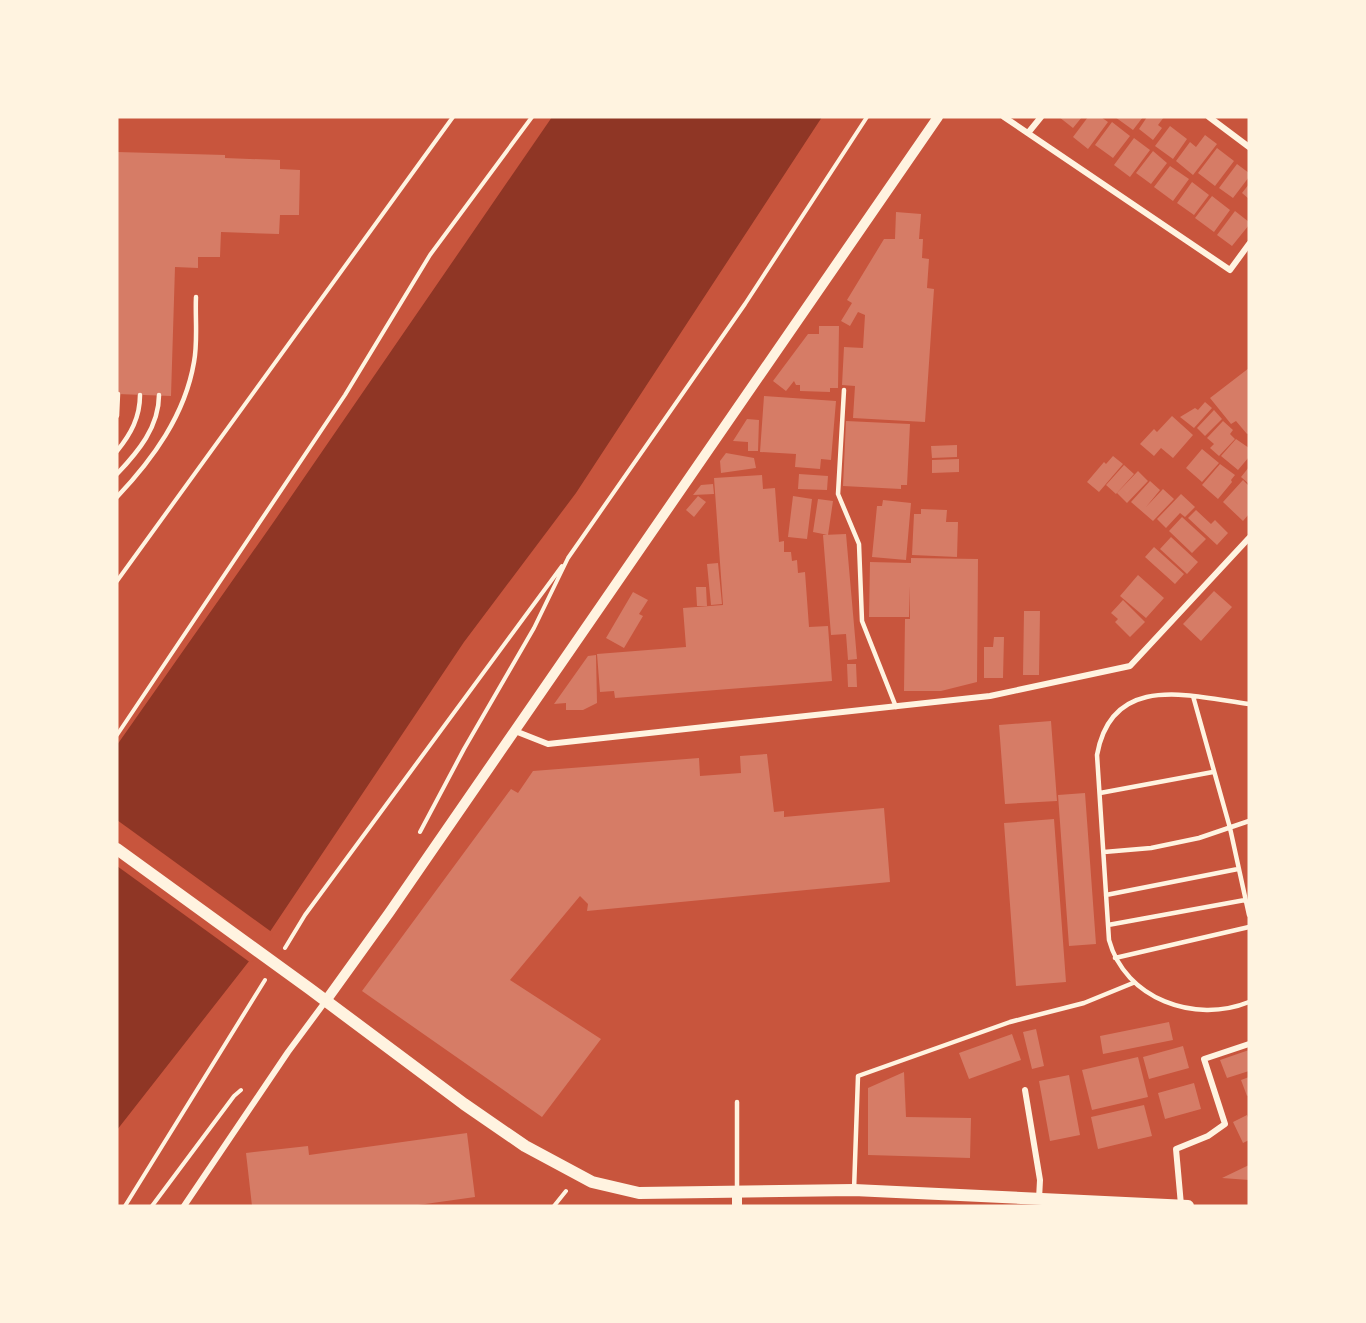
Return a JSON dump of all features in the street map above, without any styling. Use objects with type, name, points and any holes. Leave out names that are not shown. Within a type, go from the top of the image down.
[{"type":"main road","points":[[117,849],[310,988],[325,1002],[464,1104],[525,1146],[592,1182],[639,1193],[854,1190],[1188,1206]]},
{"type":"street","points":[[184,1206],[288,1052],[389,913],[938,117]]},
{"type":"street","points":[[1004,117],[1230,270],[1249,244]]},
{"type":"street","points":[[1028,133],[1041,117]]},
{"type":"street","points":[[1209,117],[1249,147]]},
{"type":"street","points":[[515,731],[548,744],[990,696],[1130,666],[1249,538]]},
{"type":"street","points":[[1181,1206],[1176,1149],[1208,1136],[1224,1124],[1204,1059],[1249,1044]]},
{"type":"street","points":[[1025,1090],[1040,1180],[1039,1199]]},
{"type":"street","points":[[737,1192],[737,1206]]},
{"type":"lane","points":[[117,497],[142,469],[165,437],[184,402],[195,361],[195,297]]},
{"type":"lane","points":[[844,390],[838,494],[859,544],[862,621],[896,706]]},
{"type":"lane","points":[[117,416],[118,394]]},
{"type":"lane","points":[[117,451],[135,423],[140,395]]},
{"type":"lane","points":[[117,474],[141,446],[154,423],[159,406],[159,395]]},
{"type":"lane","points":[[1249,704],[1193,696],[1156,694],[1144,696],[1120,711],[1104,733],[1097,755],[1109,940],[1115,958],[1133,983],[1169,1004],[1187,1009],[1225,1009],[1249,1002]]},
{"type":"lane","points":[[1193,696],[1230,828],[1249,915]]},
{"type":"lane","points":[[1100,793],[1213,772]]},
{"type":"lane","points":[[1104,852],[1151,848],[1199,838],[1249,821]]},
{"type":"lane","points":[[1106,895],[1238,869]]},
{"type":"lane","points":[[1108,925],[1245,900]]},
{"type":"lane","points":[[1115,958],[1249,927]]},
{"type":"lane","points":[[854,1190],[858,1076],[1010,1022],[1084,1003],[1133,983]]},
{"type":"lane","points":[[737,1102],[737,1192]]},
{"type":"path","points":[[117,581],[453,117]]},
{"type":"path","points":[[117,735],[345,395],[430,255],[532,117]]},
{"type":"path","points":[[280,955],[305,915],[568,558],[745,304],[867,117]]},
{"type":"path","points":[[418,836],[464,749],[534,628],[568,558]]},
{"type":"path","points":[[125,1206],[268,975]]},
{"type":"path","points":[[554,1206],[566,1191]]},
{"type":"shaded area","points":[[552,117],[822,117],[576,493],[464,642],[257,951],[117,1130],[117,745]]},
{"type":"pier","points":[[117,820],[273,933],[251,963],[117,866]]},
{"type":"building","points":[[1059,117],[1082,117],[1073,128]]},
{"type":"building","points":[[1088,117],[1101,117],[1108,122],[1088,149],[1073,137]]},
{"type":"building","points":[[1115,117],[1143,117],[1133,130]]},
{"type":"building","points":[[1147,117],[1164,117],[1158,125],[1162,128],[1153,140],[1139,129]]},
{"type":"building","points":[[1112,122],[1130,136],[1113,158],[1095,145]]},
{"type":"building","points":[[1170,126],[1187,139],[1173,159],[1155,146]]},
{"type":"building","points":[[1205,135],[1217,144],[1193,175],[1176,161],[1190,142],[1196,147]]},
{"type":"building","points":[[1134,138],[1150,150],[1130,177],[1114,165]]},
{"type":"building","points":[[1217,148],[1234,161],[1215,186],[1198,173]]},
{"type":"building","points":[[1153,151],[1167,163],[1151,184],[1136,173]]},
{"type":"building","points":[[117,152],[225,155],[225,158],[280,160],[280,169],[300,170],[299,215],[280,215],[279,234],[221,232],[220,257],[198,257],[198,268],[175,267],[171,396],[117,394]]},
{"type":"building","points":[[1237,164],[1249,173],[1249,177],[1233,198],[1219,188]]},
{"type":"building","points":[[1170,166],[1189,179],[1173,201],[1154,187]]},
{"type":"building","points":[[1192,182],[1209,195],[1194,215],[1177,203]]},
{"type":"building","points":[[1249,184],[1249,199],[1242,193]]},
{"type":"building","points":[[1212,196],[1230,210],[1214,232],[1195,218]]},
{"type":"building","points":[[1235,211],[1249,222],[1249,225],[1232,246],[1217,235]]},
{"type":"building","points":[[896,212],[921,214],[919,239],[923,239],[922,258],[929,259],[927,288],[934,289],[925,422],[853,418],[855,386],[842,385],[844,347],[863,348],[865,315],[858,312],[850,326],[841,321],[852,303],[847,300],[884,239],[895,239]]},
{"type":"building","points":[[819,326],[839,326],[838,388],[830,388],[830,392],[800,391],[800,385],[796,385],[794,381],[786,391],[773,381],[808,334],[819,334]]},
{"type":"building","points":[[1249,368],[1249,433],[1247,434],[1236,421],[1231,424],[1210,398]]},
{"type":"building","points":[[764,396],[836,401],[831,460],[821,459],[820,469],[795,467],[796,454],[760,452]]},
{"type":"building","points":[[1205,402],[1212,408],[1194,428],[1180,417],[1195,408],[1198,410]]},
{"type":"building","points":[[1214,410],[1222,419],[1205,436],[1197,428]]},
{"type":"building","points":[[1172,416],[1193,435],[1173,458],[1161,448],[1154,456],[1140,444],[1154,429],[1157,432]]},
{"type":"building","points":[[747,419],[759,420],[758,451],[748,451],[748,442],[733,441]]},
{"type":"building","points":[[846,421],[910,424],[907,485],[901,485],[901,489],[843,486]]},
{"type":"building","points":[[1223,421],[1233,430],[1230,434],[1235,439],[1219,456],[1210,448],[1214,444],[1207,438]]},
{"type":"building","points":[[1236,439],[1249,448],[1249,457],[1238,470],[1221,456]]},
{"type":"building","points":[[957,445],[957,457],[932,458],[931,446]]},
{"type":"building","points":[[1202,449],[1219,463],[1202,482],[1186,468]]},
{"type":"building","points":[[726,453],[754,458],[756,468],[721,473],[720,461]]},
{"type":"building","points":[[1113,456],[1123,464],[1099,492],[1087,482],[1104,462],[1106,464]]},
{"type":"building","points":[[959,459],[959,472],[932,473],[932,460]]},
{"type":"building","points":[[1220,464],[1235,475],[1218,499],[1202,485]]},
{"type":"building","points":[[1124,465],[1134,474],[1116,494],[1106,485]]},
{"type":"building","points":[[1249,467],[1249,484],[1241,477]]},
{"type":"building","points":[[1138,471],[1148,481],[1127,503],[1117,493]]},
{"type":"building","points":[[799,474],[828,476],[827,490],[798,489]]},
{"type":"building","points":[[762,475],[763,489],[775,488],[779,542],[784,541],[784,552],[791,552],[792,561],[797,560],[798,573],[805,572],[809,627],[828,626],[832,681],[615,698],[614,691],[600,692],[597,654],[686,647],[683,608],[723,605],[714,478]]},
{"type":"building","points":[[1243,480],[1249,486],[1249,514],[1243,521],[1223,502]]},
{"type":"building","points":[[1150,481],[1160,490],[1146,507],[1163,489],[1174,499],[1153,521],[1131,502]]},
{"type":"building","points":[[713,484],[714,494],[693,495],[701,485]]},
{"type":"building","points":[[1181,494],[1195,507],[1185,517],[1180,513],[1166,528],[1157,519]]},
{"type":"building","points":[[698,496],[706,502],[694,517],[686,510]]},
{"type":"building","points":[[793,496],[812,499],[807,539],[788,537]]},
{"type":"building","points":[[818,499],[833,501],[828,535],[813,532]]},
{"type":"building","points":[[883,500],[911,503],[906,560],[872,557],[877,506],[882,506]]},
{"type":"building","points":[[921,509],[947,510],[946,522],[958,522],[957,557],[912,555],[914,514],[921,514]]},
{"type":"building","points":[[1196,510],[1211,524],[1215,520],[1228,533],[1217,545],[1188,518]]},
{"type":"building","points":[[1182,517],[1206,539],[1192,553],[1169,531]]},
{"type":"building","points":[[846,534],[857,659],[848,660],[846,634],[831,635],[823,535]]},
{"type":"building","points":[[1171,537],[1198,562],[1187,574],[1160,549]]},
{"type":"building","points":[[1154,547],[1184,574],[1175,584],[1145,557]]},
{"type":"building","points":[[911,558],[978,559],[977,682],[941,691],[904,691],[905,619],[910,619],[910,586],[909,617],[869,617],[870,562],[911,563]]},
{"type":"building","points":[[718,563],[722,604],[711,605],[707,564]]},
{"type":"building","points":[[1138,575],[1164,598],[1146,618],[1120,596]]},
{"type":"building","points":[[696,587],[706,587],[707,606],[697,606]]},
{"type":"building","points":[[1214,591],[1232,607],[1201,641],[1183,624]]},
{"type":"building","points":[[633,592],[648,600],[639,614],[643,616],[624,648],[606,638]]},
{"type":"building","points":[[1123,600],[1145,622],[1130,637],[1115,622],[1118,619],[1111,613]]},
{"type":"building","points":[[1024,611],[1040,611],[1039,675],[1023,675]]},
{"type":"building","points":[[994,637],[1004,637],[1003,678],[984,678],[984,647],[993,647]]},
{"type":"building","points":[[596,655],[597,703],[583,710],[566,710],[566,703],[554,704],[588,656]]},
{"type":"building","points":[[847,664],[856,664],[857,687],[848,687]]},
{"type":"building","points":[[1051,721],[1057,801],[1005,804],[999,725]]},
{"type":"building","points":[[767,754],[774,812],[784,811],[784,817],[884,808],[890,882],[587,911],[588,904],[580,896],[510,980],[601,1039],[542,1117],[362,991],[511,789],[518,793],[533,771],[699,758],[700,776],[741,773],[740,756]]},
{"type":"building","points":[[1085,793],[1096,944],[1069,946],[1058,795]]},
{"type":"building","points":[[1054,819],[1066,982],[1016,986],[1004,823]]},
{"type":"building","points":[[1169,1022],[1173,1040],[1103,1054],[1100,1036]]},
{"type":"building","points":[[1036,1029],[1044,1066],[1032,1069],[1023,1032]]},
{"type":"building","points":[[1012,1034],[1021,1060],[969,1079],[959,1053]]},
{"type":"building","points":[[1183,1046],[1189,1068],[1149,1079],[1143,1057]]},
{"type":"building","points":[[1249,1050],[1249,1071],[1227,1078],[1220,1060]]},
{"type":"building","points":[[1138,1057],[1148,1097],[1092,1110],[1082,1070]]},
{"type":"building","points":[[904,1072],[906,1117],[971,1118],[970,1158],[868,1155],[868,1088]]},
{"type":"building","points":[[1069,1075],[1080,1135],[1050,1141],[1039,1081]]},
{"type":"building","points":[[1249,1077],[1249,1095],[1247,1096],[1241,1080]]},
{"type":"building","points":[[1194,1083],[1201,1109],[1165,1119],[1158,1093]]},
{"type":"building","points":[[1144,1105],[1152,1136],[1098,1149],[1091,1117]]},
{"type":"building","points":[[1247,1115],[1249,1140],[1243,1143],[1233,1122]]},
{"type":"building","points":[[467,1133],[475,1197],[411,1206],[252,1206],[246,1153],[308,1146],[309,1155]]},
{"type":"building","points":[[1249,1165],[1249,1180],[1222,1178]]}]
